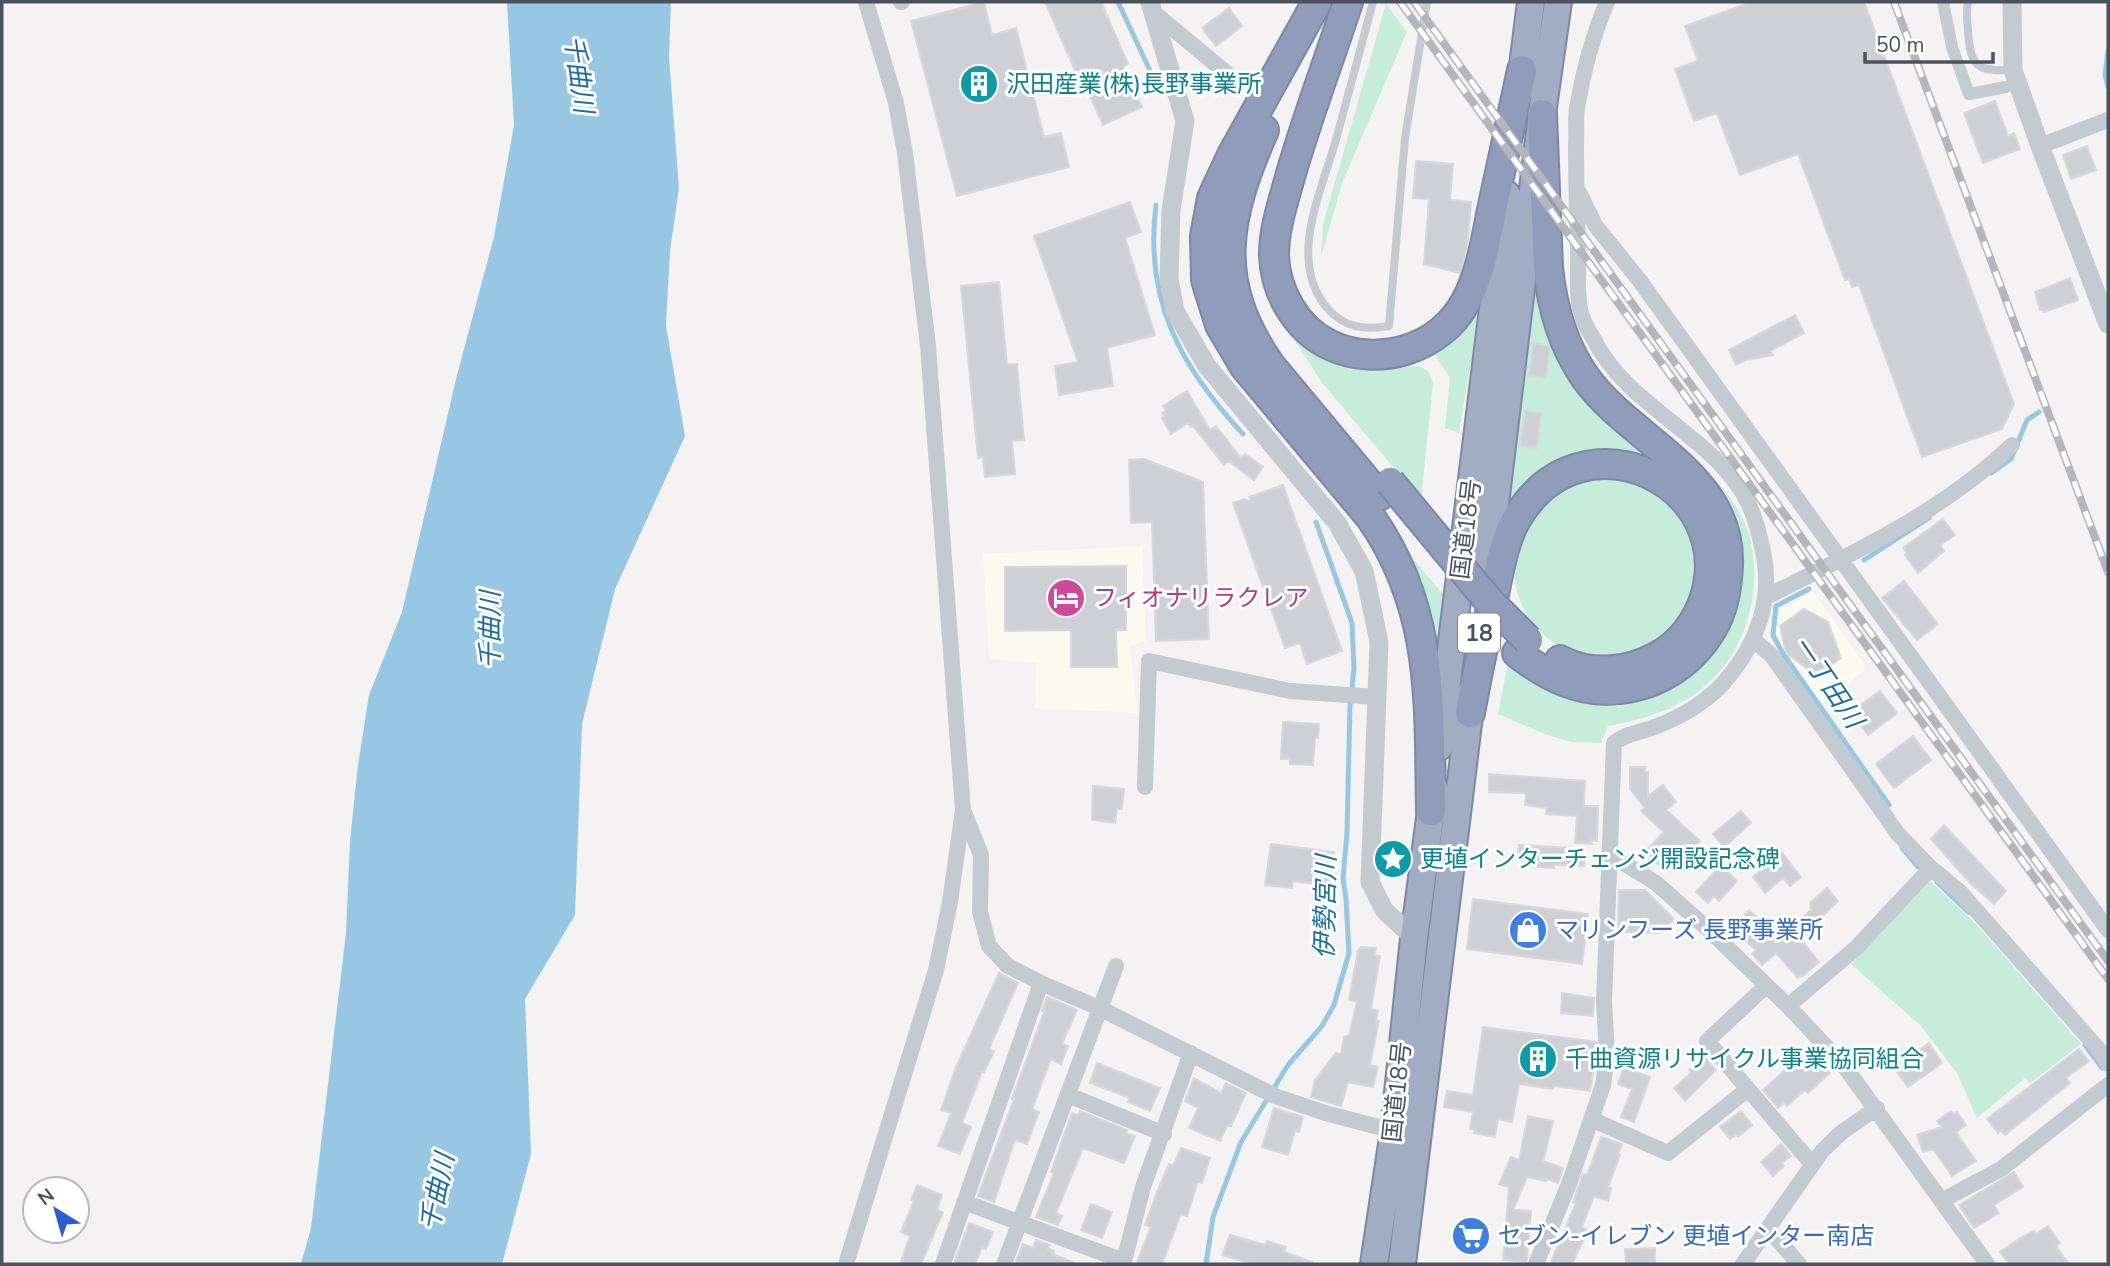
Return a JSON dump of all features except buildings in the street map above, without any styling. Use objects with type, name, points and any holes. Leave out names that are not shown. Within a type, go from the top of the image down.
[{"type":"highway","points":[[1319,2],[1242,181],[1232,225],[1231,270],[1240,311],[1257,347],[1283,382],[1488,600],[1522,647],[1554,678],[1595,690],[1618,690],[1659,679],[1678,668],[1706,639],[1725,599],[1728,568],[1725,536],[1718,515],[1707,496],[1677,462],[1616,413],[1585,378],[1563,337],[1551,293],[1548,267],[1542,114]]},
{"type":"highway","points":[[1319,2],[1232,155],[1212,198],[1205,236],[1206,280],[1220,325],[1245,368],[1371,518],[1385,538],[1405,579],[1420,629],[1424,662],[1429,717],[1431,811]]},
{"type":"highway","points":[[1341,2],[1258,190],[1247,234],[1248,266],[1254,297],[1270,336],[1385,489]]},
{"type":"highway","points":[[1348,2],[1298,151],[1275,237],[1274,258],[1285,300],[1296,317],[1326,344],[1364,356],[1405,351],[1440,332],[1466,303],[1481,259],[1522,70]]},
{"type":"highway","name":"国道18号","points":[[1374,1264],[1394,1130],[1414,938],[1531,2]]},
{"type":"highway","name":"国道18号","points":[[1402,1264],[1542,114],[1558,2]]},
{"type":"highway","points":[[1470,713],[1507,539],[1520,513],[1538,490],[1575,468],[1610,463],[1649,473],[1666,483],[1694,513],[1703,533],[1709,571],[1701,609],[1678,642],[1662,655],[1644,664],[1606,671],[1567,664],[1522,647]]},
{"type":"street","points":[[846,1264],[936,970],[950,902],[963,810],[928,346],[905,153],[897,103],[866,2]]},
{"type":"street","points":[[1536,1264],[1569,1184],[1603,1085],[1607,1056],[1604,1001],[1614,743],[1623,736],[1669,722],[1694,708],[1723,683],[1754,640],[1766,597],[1766,569],[1761,542],[1753,512],[1737,484],[1714,458],[1637,395],[1610,366],[1580,311],[1576,186],[1577,110],[1594,31],[1607,2]]},
{"type":"street","points":[[1943,2],[1952,47],[1969,94],[2010,78]]},
{"type":"street","points":[[2011,2],[2010,78],[2040,146],[2108,324]]},
{"type":"street","points":[[1152,7],[1237,81]]},
{"type":"street","points":[[1152,7],[1185,121],[1171,209],[1169,279],[1175,311],[1207,366],[1338,523],[1364,571],[1379,642],[1369,696],[1370,881],[1384,910],[1414,938]]},
{"type":"street","points":[[2040,146],[2108,120]]},
{"type":"street","points":[[1576,186],[1595,225],[1640,281],[2108,930]]},
{"type":"street","points":[[1766,597],[1840,561],[1939,502],[1994,462],[2011,445]]},
{"type":"street","points":[[1754,640],[1772,656],[1898,834],[1931,868],[1960,892],[2106,1054]]},
{"type":"street","points":[[1145,787],[1149,661],[1290,691],[1369,696]]},
{"type":"street","points":[[963,810],[981,855],[980,912],[989,946],[1008,966],[1099,1007],[1270,1094],[1325,1113],[1394,1130]]},
{"type":"street","points":[[1609,854],[1657,883],[1788,1006],[1845,1066],[1987,1264]]},
{"type":"street","points":[[1788,1006],[1856,948],[1931,868]]},
{"type":"street","points":[[1004,1264],[1116,966]]},
{"type":"street","points":[[943,1264],[1041,983]]},
{"type":"street","points":[[1766,986],[1707,1041],[1812,1164]]},
{"type":"street","points":[[964,1202],[1124,1261],[1143,1187],[1191,1053]]},
{"type":"street","points":[[1942,1200],[2001,1169],[2108,1085]]},
{"type":"street","points":[[1591,1119],[1668,1153],[1748,1090]]},
{"type":"street","points":[[1068,1095],[1164,1133]]},
{"type":"street","points":[[1743,1264],[1812,1164],[1842,1132],[1877,1108]]},
{"type":"street","points":[[1769,1230],[1799,1264]]},
{"type":"lane","points":[[1374,2],[1308,235],[1309,275],[1318,298],[1332,315],[1349,326],[1371,329],[1389,326],[1405,138],[1427,2]]},
{"type":"lane","points":[[1968,2],[1966,9],[1969,51],[1975,62],[1981,68],[2010,78]]},
{"type":"shaded area","points":[[1142,546],[1146,641],[1130,646],[1138,713],[1035,708],[1036,663],[989,659],[983,554]]},
{"type":"shaded area","points":[[1812,590],[1867,668],[1823,704],[1775,634],[1781,611]]},
{"type":"green space","points":[[1386,4],[1407,32],[1342,183],[1321,257],[1323,224]]},
{"type":"green space","points":[[1540,282],[1545,304],[1671,469],[1598,457],[1504,524],[1535,284]]},
{"type":"green space","points":[[1479,291],[1474,345],[1459,433],[1445,428],[1450,378],[1430,348]]},
{"type":"green space","points":[[1293,338],[1328,358],[1352,365],[1378,369],[1417,366],[1427,371],[1433,383],[1421,500],[1323,384]]},
{"type":"green space","points":[[1705,470],[1736,506],[1748,531],[1754,566],[1754,585],[1747,622],[1732,655],[1721,670],[1697,692],[1670,708],[1640,719],[1608,726],[1601,743],[1571,742],[1498,714],[1509,658],[1529,678],[1555,692],[1591,702],[1627,702],[1660,692],[1690,674],[1715,649],[1732,618],[1742,584],[1741,547],[1731,516]]},
{"type":"green space","points":[[1605,477],[1640,484],[1669,504],[1689,533],[1696,568],[1689,603],[1669,632],[1640,652],[1605,659],[1570,652],[1541,632],[1521,603],[1514,568],[1521,533],[1541,504],[1570,484]]},
{"type":"green space","points":[[1399,543],[1444,595],[1436,659]]},
{"type":"green space","points":[[1930,881],[1975,923],[2081,1044],[2030,1083],[2025,1078],[1977,1118],[1957,1073],[1920,1025],[1851,964]]},
{"type":"water","name":"千曲川","points":[[507,2],[671,2],[669,57],[679,188],[670,251],[666,326],[685,436],[615,589],[582,724],[575,915],[525,999],[531,1154],[502,1264],[301,1264],[311,1228],[346,933],[350,841],[358,765],[369,695],[402,612],[456,379],[494,237],[514,125]]},
{"type":"waterway","name":"伊勢宮川","points":[[1118,2],[1159,90]]},
{"type":"waterway","name":"一丁田川","points":[[2108,51],[2105,75],[2108,87]]},
{"type":"waterway","name":"伊勢宮川","points":[[1156,205],[1156,271],[1171,330],[1201,383],[1243,434]]},
{"type":"waterway","name":"一丁田川","points":[[1991,473],[2011,459],[2027,420],[2039,412]]},
{"type":"waterway","name":"一丁田川","points":[[1864,560],[1929,518]]},
{"type":"waterway","name":"伊勢宮川","points":[[1206,1264],[1213,1217],[1241,1142],[1288,1065],[1322,1026],[1334,1005],[1349,953],[1343,878],[1354,669],[1352,623],[1316,522]]},
{"type":"waterway","name":"一丁田川","points":[[1809,589],[1776,606],[1773,635],[1782,652],[1889,805]]},
{"type":"waterway","name":"一丁田川","points":[[1902,848],[1918,867]]},
{"type":"waterway","name":"一丁田川","points":[[1937,882],[1968,912]]},
{"type":"waterway","name":"一丁田川","points":[[2085,1045],[2102,1068]]},
{"type":"railway","points":[[1400,2],[2108,979]]},
{"type":"railway","points":[[1414,2],[2108,961]]},
{"type":"railway","points":[[1894,2],[2108,572]]},
{"type":"place","name":"沢田産業(株)長野事業所","points":[[979,84]]},
{"type":"place","name":"フィオナリラクレア","points":[[1066,598]]},
{"type":"place","name":"更埴インターチェンジ開設記念碑","points":[[1393,859]]},
{"type":"place","name":"マリンフーズ 長野事業所","points":[[1528,930]]},
{"type":"place","name":"千曲資源リサイクル事業協同組合","points":[[1538,1059]]},
{"type":"place","name":"セブン-イレブン 更埴インター南店","points":[[1471,1236]]}]
